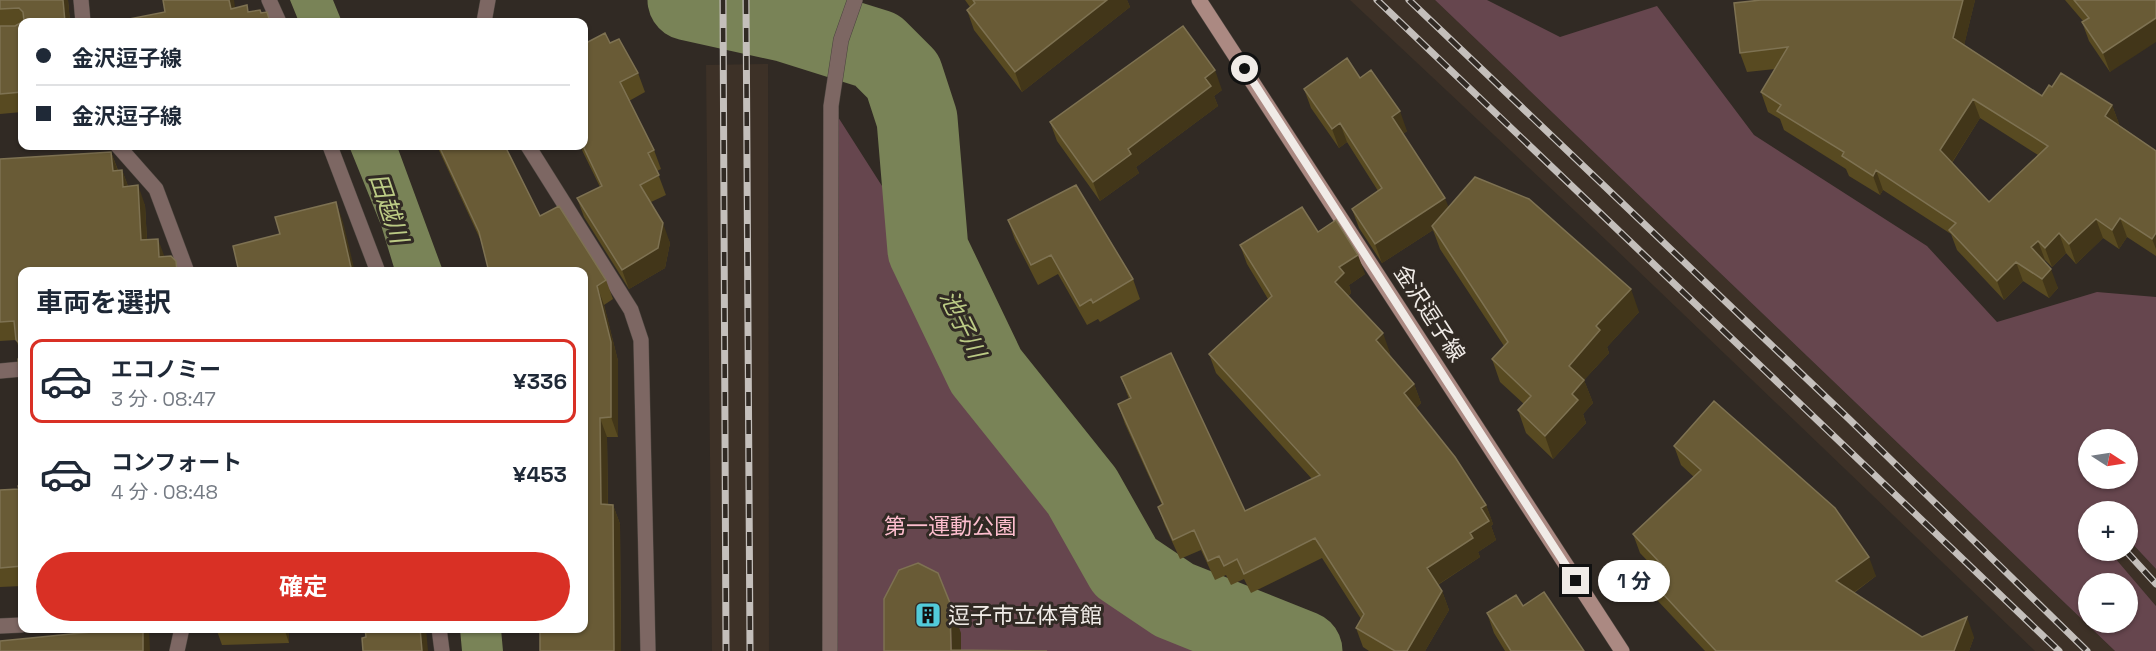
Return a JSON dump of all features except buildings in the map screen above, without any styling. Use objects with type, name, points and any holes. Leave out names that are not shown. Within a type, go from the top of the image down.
[{"type":"main road","name":"金沢逗子線","points":[[1199,0],[1622,651]]},
{"type":"street","points":[[81,0],[83,18]]},
{"type":"street","points":[[269,0],[277,18]]},
{"type":"street","points":[[485,18],[488,0]]},
{"type":"street","points":[[830,651],[831,106],[841,40],[855,0]]},
{"type":"street","points":[[122,150],[156,189],[185,267]]},
{"type":"street","points":[[332,150],[376,267]]},
{"type":"street","points":[[531,150],[632,310],[641,340],[648,651]]},
{"type":"street","points":[[0,371],[18,369]]},
{"type":"street","points":[[0,626],[18,625]]},
{"type":"street","points":[[177,651],[181,633]]},
{"type":"street","points":[[440,633],[442,651]]},
{"type":"shaded area","points":[[1350,0],[1435,0],[2078,616],[2078,633],[2096,633],[2115,651],[2035,651],[1607,241]]},
{"type":"shaded area","points":[[768,64],[769,651],[712,651],[706,65]]},
{"type":"shaded area","points":[[2138,550],[2156,569],[2156,606],[2138,585],[2138,573],[2128,573],[2118,561],[2138,561]]},
{"type":"green space","points":[[1435,0],[1487,0],[1560,37],[1657,6],[1754,135],[1927,246],[1997,322],[2097,292],[2156,297],[2156,569],[2138,550],[2138,501],[2078,501],[2078,561],[2118,561],[2128,573],[2078,573],[2078,616]]},
{"type":"green space","name":"第一運動公園","points":[[831,106],[1125,567],[1305,651],[824,651]]},
{"type":"green space","points":[[2138,585],[2156,606],[2156,651],[2115,651],[2096,633],[2138,633]]},
{"type":"water","points":[[290,0],[333,0],[340,18],[297,18]]},
{"type":"water","name":"田越川","points":[[351,150],[398,150],[442,267],[394,267],[381,225]]},
{"type":"water","points":[[460,633],[501,633],[503,651],[462,651]]},
{"type":"waterway","name":"池子川","points":[[688,0],[788,22],[877,50],[903,76],[917,119],[928,250],[986,371],[1082,491],[1125,567],[1174,600],[1302,651]]},
{"type":"railway","points":[[723,0],[726,651]]},
{"type":"railway","points":[[746,0],[750,651]]},
{"type":"railway","points":[[1377,0],[2059,651]]},
{"type":"railway","points":[[1409,0],[1850,420],[2087,651]]},
{"type":"railway","points":[[2135,561],[2156,584]]},
{"type":"place","name":"逗子市立体育館","points":[[928,615]]},
{"type":"route","points":[[1245,69],[1576,581]]}]
